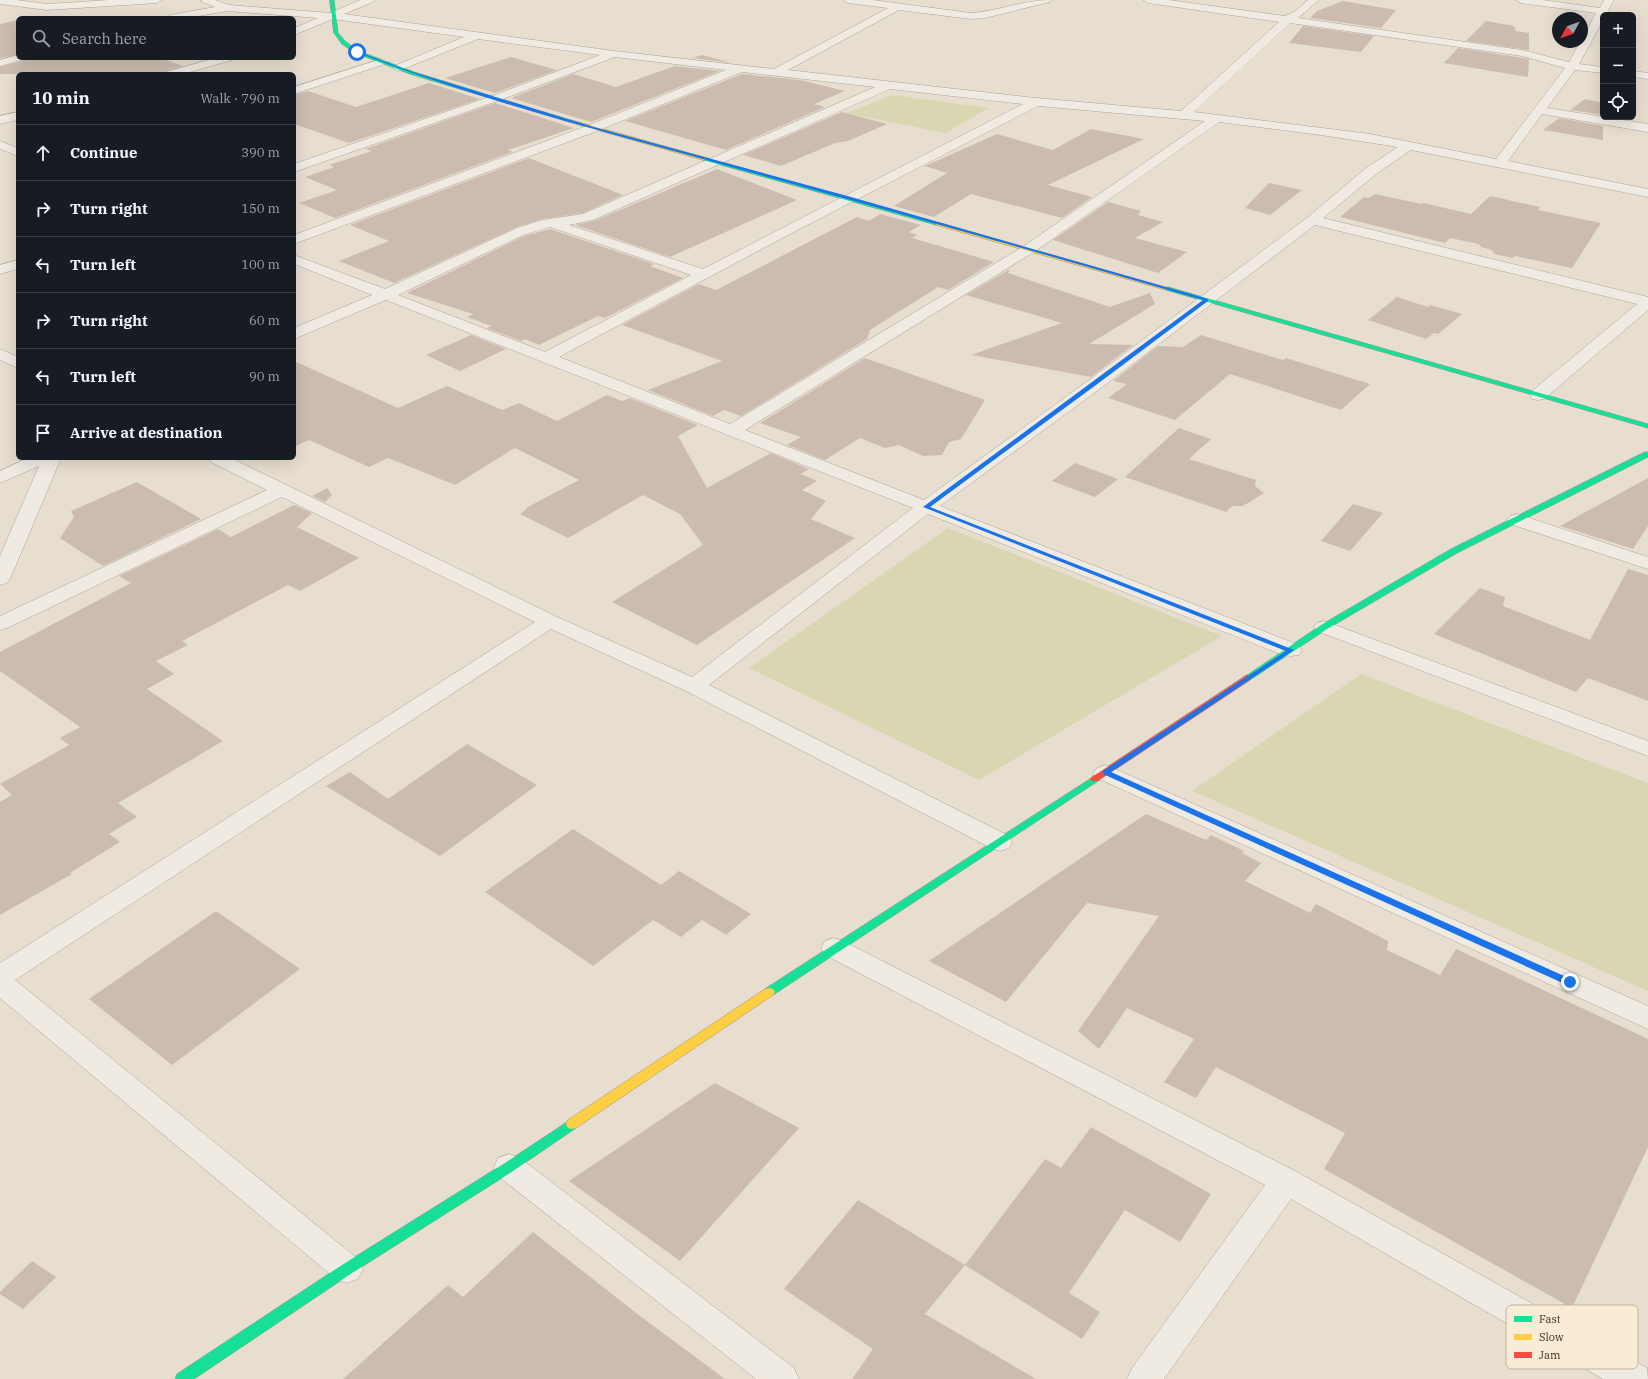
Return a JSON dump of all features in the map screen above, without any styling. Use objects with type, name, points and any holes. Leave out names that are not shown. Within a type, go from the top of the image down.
[{"type":"street","points":[[20,13],[72,0]]},
{"type":"street","points":[[0,1],[47,7],[157,0]]},
{"type":"street","points":[[206,0],[228,8]]},
{"type":"street","points":[[332,0],[336,33],[344,43],[357,52],[398,68],[593,128],[1030,249],[1648,426]]},
{"type":"street","points":[[296,31],[369,0]]},
{"type":"street","points":[[848,0],[971,16],[985,15],[1046,0]]},
{"type":"street","points":[[1148,0],[1288,19],[1522,54],[1572,66],[1600,70]]},
{"type":"street","points":[[1184,115],[1288,19],[1298,14],[1314,0]]},
{"type":"street","points":[[1521,0],[1602,11]]},
{"type":"street","points":[[1499,164],[1572,66],[1609,0]]},
{"type":"street","points":[[777,72],[895,8],[893,6]]},
{"type":"street","points":[[182,16],[228,8],[334,16],[614,54],[887,86],[1036,102],[1217,118],[1370,138],[1648,193]]},
{"type":"street","points":[[398,68],[477,35]]},
{"type":"street","points":[[296,167],[496,98],[614,54]]},
{"type":"street","points":[[0,63],[16,59]]},
{"type":"street","points":[[177,72],[221,60]]},
{"type":"street","points":[[296,90],[381,62]]},
{"type":"street","points":[[296,239],[593,128],[742,68]]},
{"type":"street","points":[[1636,74],[1648,76]]},
{"type":"street","points":[[296,333],[385,295],[518,232],[549,223],[577,221],[588,217],[887,86]]},
{"type":"street","points":[[546,358],[849,198],[1036,102]]},
{"type":"street","points":[[1538,110],[1648,128]]},
{"type":"street","points":[[0,120],[16,116]]},
{"type":"street","points":[[732,431],[1030,249],[1217,118]]},
{"type":"street","points":[[0,145],[16,151]]},
{"type":"street","points":[[694,686],[926,507],[1095,384],[1313,220],[1371,171],[1410,146]]},
{"type":"street","points":[[1313,220],[1648,302],[1538,395]]},
{"type":"street","points":[[549,223],[704,274]]},
{"type":"street","points":[[296,260],[1291,650]]},
{"type":"street","points":[[0,270],[16,265]]},
{"type":"street","points":[[182,1379],[347,1270],[509,1167],[834,948],[1000,842],[1324,627],[1454,551],[1648,454]]},
{"type":"street","points":[[0,478],[38,460]]},
{"type":"street","points":[[0,579],[51,460]]},
{"type":"street","points":[[221,460],[550,621],[694,686],[1000,842]]},
{"type":"street","points":[[0,624],[282,490]]},
{"type":"street","points":[[1517,520],[1648,563]]},
{"type":"street","points":[[0,976],[550,621]]},
{"type":"street","points":[[1324,627],[1648,749]]},
{"type":"street","points":[[1105,773],[1648,1018]]},
{"type":"street","points":[[834,948],[1286,1181],[1506,1306]]},
{"type":"street","points":[[0,984],[347,1270]]},
{"type":"street","points":[[509,1167],[782,1379]]},
{"type":"street","points":[[1144,1379],[1286,1181]]},
{"type":"street","points":[[1617,1369],[1635,1379]]},
{"type":"shaded area","points":[[892,95],[989,108],[945,133],[846,113]]},
{"type":"shaded area","points":[[948,528],[1222,636],[979,780],[749,668]]},
{"type":"shaded area","points":[[1361,674],[1648,783],[1648,991],[1192,791]]},
{"type":"building","points":[[1343,1],[1396,10],[1381,28],[1310,18],[1317,11]]},
{"type":"building","points":[[16,20],[16,54],[0,58],[0,24]]},
{"type":"building","points":[[1486,21],[1514,26],[1516,31],[1529,33],[1529,50],[1466,41]]},
{"type":"building","points":[[1303,26],[1374,36],[1361,52],[1289,43]]},
{"type":"building","points":[[1458,48],[1529,59],[1528,77],[1444,63]]},
{"type":"building","points":[[702,55],[732,63],[693,58]]},
{"type":"building","points":[[511,57],[557,70],[495,93],[445,78]]},
{"type":"building","points":[[166,60],[183,66],[165,72],[16,72],[16,74],[0,74],[0,67],[22,61]]},
{"type":"building","points":[[675,66],[720,71],[591,122],[511,98],[573,74],[616,87]]},
{"type":"building","points":[[742,74],[800,80],[845,91],[814,104],[825,107],[726,150],[625,121]]},
{"type":"building","points":[[429,83],[480,99],[349,143],[296,125],[296,94],[308,91],[356,107]]},
{"type":"building","points":[[1585,99],[1600,102],[1600,115],[1570,110]]},
{"type":"building","points":[[495,103],[574,128],[508,150],[512,152],[335,218],[299,203],[337,190],[305,177],[334,167],[329,165],[372,151],[365,149]]},
{"type":"building","points":[[842,112],[887,124],[848,141],[835,143],[781,166],[743,155]]},
{"type":"building","points":[[1559,118],[1603,126],[1603,140],[1543,130]]},
{"type":"building","points":[[1091,129],[1144,139],[1048,185],[1092,197],[1062,218],[971,194],[934,217],[894,206],[947,173],[925,166],[997,134],[1053,150]]},
{"type":"building","points":[[529,158],[623,195],[583,213],[542,219],[517,227],[394,283],[339,261],[389,241],[350,225]]},
{"type":"building","points":[[717,169],[797,200],[670,257],[575,225],[594,221]]},
{"type":"building","points":[[1269,183],[1302,190],[1270,215],[1245,208]]},
{"type":"building","points":[[1375,194],[1471,214],[1490,196],[1540,207],[1538,210],[1601,223],[1572,268],[1515,256],[1513,258],[1494,254],[1492,250],[1481,247],[1479,244],[1450,238],[1445,243],[1340,217],[1364,197],[1368,198]]},
{"type":"building","points":[[1108,202],[1141,211],[1138,215],[1163,222],[1135,238],[1187,252],[1158,273],[1053,240]]},
{"type":"building","points":[[880,214],[921,225],[909,232],[917,235],[912,238],[994,262],[948,290],[938,287],[870,330],[867,339],[741,416],[724,410],[713,416],[648,390],[722,361],[622,325],[699,284],[716,290],[857,217],[869,221]]},
{"type":"building","points":[[550,229],[654,264],[650,266],[683,278],[605,318],[598,316],[539,345],[525,339],[521,341],[487,328],[491,326],[467,317],[473,314],[407,293],[524,236]]},
{"type":"building","points":[[1010,269],[1008,273],[1110,307],[1150,293],[1155,304],[1089,344],[1133,345],[1091,377],[971,355],[1062,323],[966,295]]},
{"type":"building","points":[[1397,297],[1428,307],[1430,305],[1462,314],[1438,334],[1434,333],[1426,339],[1368,320]]},
{"type":"building","points":[[471,335],[506,349],[460,371],[426,355]]},
{"type":"building","points":[[1201,335],[1283,360],[1286,358],[1370,384],[1341,410],[1230,374],[1175,420],[1108,398],[1127,384],[1113,381],[1158,346],[1183,347]]},
{"type":"building","points":[[865,358],[985,400],[961,439],[949,442],[942,455],[923,456],[899,445],[885,448],[860,438],[825,460],[787,445],[801,437],[760,423]]},
{"type":"building","points":[[296,362],[398,408],[447,386],[502,410],[519,403],[557,421],[607,395],[622,401],[630,398],[698,425],[678,436],[707,488],[771,453],[809,469],[801,474],[817,481],[802,490],[826,501],[811,519],[855,538],[697,645],[612,602],[703,545],[680,514],[643,495],[568,538],[520,514],[527,509],[526,508],[579,480],[515,448],[455,485],[388,458],[369,467],[309,440],[296,446]]},
{"type":"building","points":[[1179,428],[1211,439],[1189,459],[1256,480],[1255,486],[1264,493],[1243,506],[1232,506],[1226,512],[1125,477]]},
{"type":"building","points":[[1075,463],[1118,479],[1095,497],[1052,481]]},
{"type":"building","points":[[1648,478],[1648,526],[1633,549],[1560,526]]},
{"type":"building","points":[[137,482],[201,519],[103,566],[60,538],[74,517],[71,511]]},
{"type":"building","points":[[327,488],[332,495],[325,502],[312,496]]},
{"type":"building","points":[[1353,504],[1383,513],[1350,551],[1321,541]]},
{"type":"building","points":[[294,505],[312,513],[297,527],[359,558],[300,591],[288,585],[182,641],[188,645],[156,661],[174,674],[147,689],[223,741],[118,803],[137,817],[109,834],[120,842],[70,873],[72,874],[0,915],[0,802],[12,795],[0,784],[69,745],[60,738],[80,727],[0,671],[0,652],[131,583],[119,576],[218,529],[231,537]]},
{"type":"building","points":[[1628,569],[1648,575],[1648,701],[1588,678],[1576,692],[1434,634],[1480,588],[1505,597],[1503,606],[1590,640]]},
{"type":"building","points":[[467,744],[537,785],[440,856],[326,786],[350,772],[388,799]]},
{"type":"building","points":[[1146,814],[1206,840],[1211,835],[1244,851],[1242,853],[1261,863],[1245,881],[1310,913],[1316,904],[1388,941],[1387,950],[1440,975],[1456,949],[1648,1039],[1648,1147],[1573,1305],[1567,1305],[1324,1169],[1345,1133],[1216,1067],[1196,1098],[1164,1082],[1194,1039],[1127,1008],[1099,1049],[1078,1031],[1159,916],[1087,903],[1006,1002],[929,961]]},
{"type":"building","points":[[573,829],[661,885],[679,871],[751,914],[726,935],[702,920],[681,937],[653,920],[593,966],[485,892]]},
{"type":"building","points":[[216,911],[300,969],[172,1065],[89,999]]},
{"type":"building","points":[[715,1083],[799,1128],[680,1261],[569,1181]]},
{"type":"building","points":[[1091,1127],[1211,1194],[1180,1242],[1125,1210],[1069,1293],[1100,1312],[1082,1339],[965,1265],[1045,1159],[1061,1168]]},
{"type":"building","points":[[858,1200],[965,1265],[925,1314],[1036,1379],[852,1379],[873,1349],[784,1289]]},
{"type":"building","points":[[533,1232],[640,1316],[725,1379],[343,1379],[448,1285],[463,1297]]},
{"type":"building","points":[[32,1261],[56,1277],[23,1309],[0,1294],[0,1292]]},
{"type":"traffic: fast","points":[[332,0],[336,33],[344,43],[357,52],[412,73],[571,121]]},
{"type":"traffic: fast","points":[[705,159],[938,224]]},
{"type":"traffic: fast","points":[[1168,289],[1648,426]]},
{"type":"traffic: fast","points":[[1247,678],[1324,627],[1454,551],[1648,454]]},
{"type":"traffic: fast","points":[[769,992],[1095,779]]},
{"type":"traffic: fast","points":[[182,1379],[347,1269],[509,1167],[572,1124]]},
{"type":"traffic: slow","points":[[571,121],[705,159]]},
{"type":"traffic: slow","points":[[938,224],[1168,289]]},
{"type":"traffic: slow","points":[[572,1124],[769,992]]},
{"type":"traffic: jam","points":[[1095,779],[1247,678]]},
{"type":"route","points":[[357,52],[412,73],[593,128],[849,198],[1207,300],[1095,384],[926,507],[1291,650],[1105,773],[1570,982]]}]
